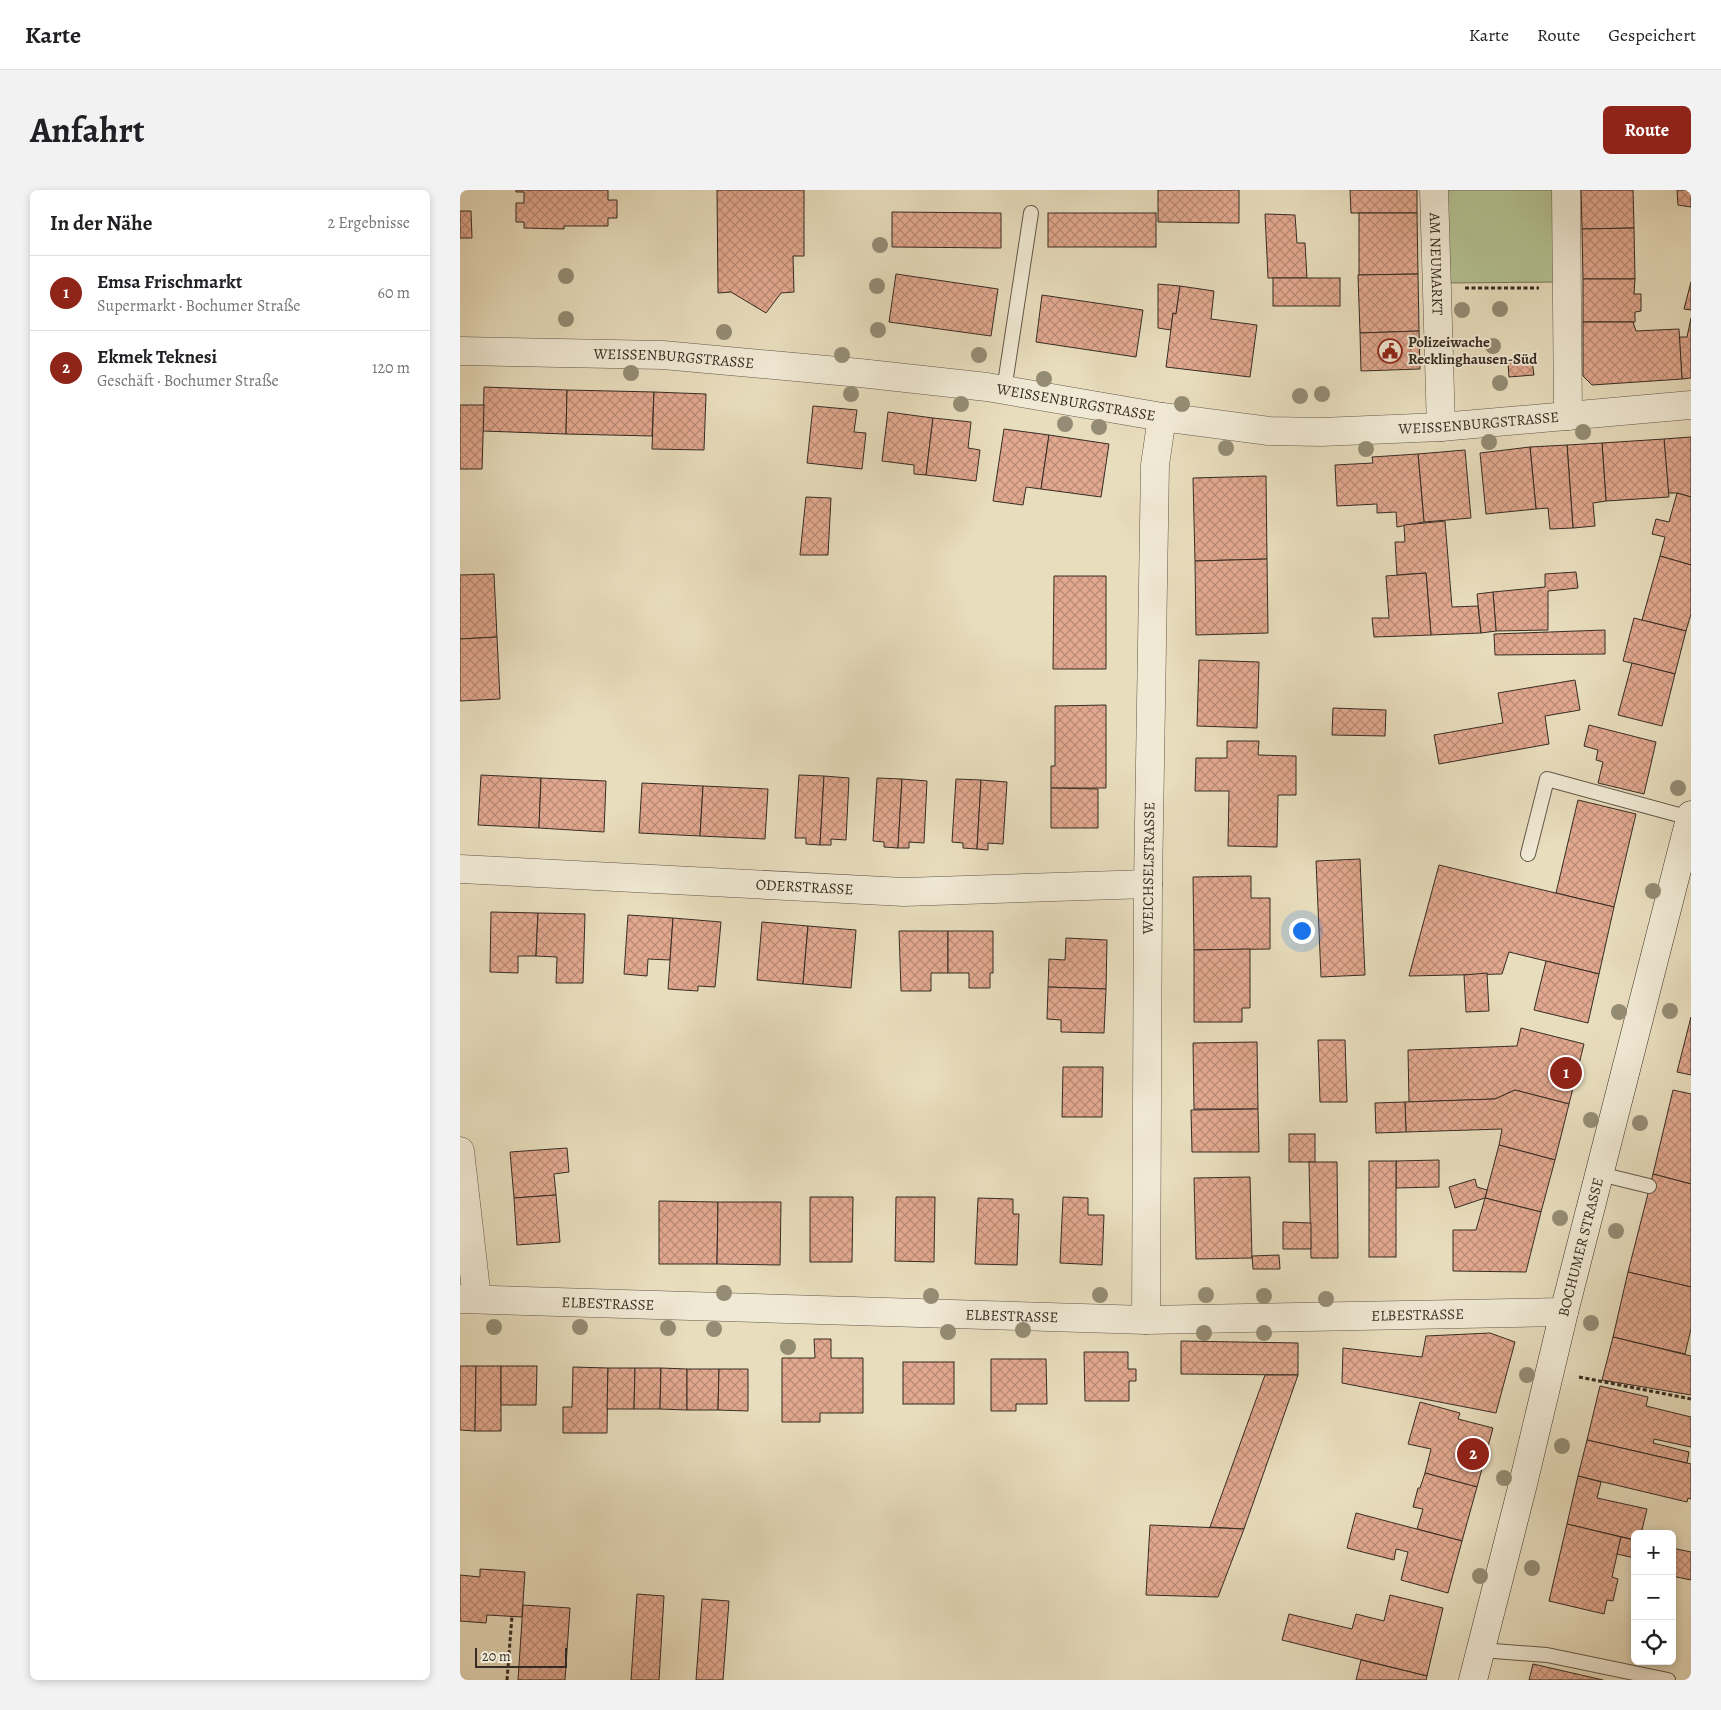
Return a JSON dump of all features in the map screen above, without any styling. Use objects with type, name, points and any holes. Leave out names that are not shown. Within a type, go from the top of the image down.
[{"type":"street","name":"AM NEUMARKT","points":[[1434,190],[1440,427]]},
{"type":"street","points":[[1566,190],[1568,416]]},
{"type":"street","name":"WEISSENBURGSTRASSE","points":[[460,351],[664,355],[860,373],[1004,390],[1162,417],[1269,431],[1321,432],[1440,427],[1691,405]]},
{"type":"street","name":"WEICHSELSTRASSE","points":[[1146,1320],[1148,884],[1155,465],[1162,417]]},
{"type":"street","name":"BOCHUMER STRASSE","points":[[1473,1680],[1521,1493],[1564,1312],[1691,816]]},
{"type":"street","name":"ODERSTRASSE","points":[[460,869],[904,892],[1148,884]]},
{"type":"street","points":[[460,1151],[469,1299]]},
{"type":"street","name":"ELBESTRASSE","points":[[469,1299],[1146,1320],[1564,1312]]},
{"type":"lane","points":[[1004,390],[1031,213]]},
{"type":"lane","points":[[1528,854],[1546,779],[1691,816]]},
{"type":"lane","points":[[1600,1174],[1649,1186]]},
{"type":"lane","points":[[1481,1650],[1547,1655],[1668,1680]]},
{"type":"path","points":[[1436,288],[1567,288]]},
{"type":"path","points":[[1550,1371],[1691,1399]]},
{"type":"path","points":[[507,1680],[512,1616]]},
{"type":"green space","points":[[1445,190],[1557,190],[1558,282],[1446,283]]},
{"type":"building","points":[[516,190],[608,190],[608,200],[617,200],[617,218],[608,218],[608,226],[564,226],[564,229],[524,228],[524,222],[516,222],[516,203],[524,203],[524,192],[516,192]]},
{"type":"building","points":[[717,190],[804,190],[804,256],[793,256],[794,292],[781,293],[766,313],[731,292],[718,293]]},
{"type":"building","points":[[1158,190],[1239,190],[1239,223],[1158,222]]},
{"type":"building","points":[[1350,190],[1417,190],[1417,213],[1351,213]]},
{"type":"building","points":[[1581,190],[1633,190],[1634,228],[1582,229]]},
{"type":"building","points":[[1677,190],[1691,190],[1691,207],[1678,205]]},
{"type":"building","points":[[460,211],[471,211],[472,238],[460,238]]},
{"type":"building","points":[[892,212],[1001,213],[1001,248],[892,247]]},
{"type":"building","points":[[1048,213],[1156,213],[1156,247],[1048,247]]},
{"type":"building","points":[[1359,213],[1417,213],[1418,274],[1359,275]]},
{"type":"building","points":[[1265,214],[1295,215],[1297,243],[1305,243],[1307,278],[1268,278]]},
{"type":"building","points":[[1634,228],[1635,279],[1583,279],[1582,229]]},
{"type":"building","points":[[896,274],[998,289],[991,336],[889,322]]},
{"type":"building","points":[[1418,274],[1419,331],[1360,333],[1358,275]]},
{"type":"building","points":[[1273,278],[1340,278],[1340,306],[1273,306]]},
{"type":"building","points":[[1583,279],[1635,279],[1634,294],[1641,294],[1641,311],[1635,312],[1635,322],[1583,322]]},
{"type":"building","points":[[1691,282],[1691,310],[1684,309]]},
{"type":"building","points":[[1158,284],[1180,286],[1176,314],[1173,313],[1171,330],[1158,328]]},
{"type":"building","points":[[1180,286],[1214,291],[1211,319],[1257,325],[1250,377],[1166,367],[1173,313],[1176,314]]},
{"type":"building","points":[[1042,295],[1143,310],[1136,357],[1036,342]]},
{"type":"building","points":[[1691,318],[1691,378],[1682,379],[1679,337],[1687,337]]},
{"type":"building","points":[[1583,322],[1633,322],[1636,331],[1679,329],[1682,379],[1592,385],[1583,376]]},
{"type":"building","name":"Polizeiwache Recklinghausen-Süd","points":[[1419,331],[1420,369],[1361,371],[1360,333]]},
{"type":"building","points":[[1532,361],[1534,375],[1509,377],[1508,363]]},
{"type":"building","points":[[484,387],[567,390],[566,434],[483,431]]},
{"type":"building","points":[[567,390],[654,392],[652,436],[566,434]]},
{"type":"building","points":[[654,392],[706,394],[704,450],[652,449]]},
{"type":"building","points":[[460,405],[484,405],[482,469],[460,469]]},
{"type":"building","points":[[813,406],[857,410],[854,432],[866,433],[862,469],[807,463]]},
{"type":"building","points":[[888,412],[933,418],[926,475],[914,474],[914,465],[882,461]]},
{"type":"building","points":[[933,418],[971,422],[968,448],[980,450],[976,481],[926,475]]},
{"type":"building","points":[[1004,429],[1049,435],[1041,489],[1026,487],[1023,505],[993,501]]},
{"type":"building","points":[[1049,435],[1109,444],[1101,497],[1041,489]]},
{"type":"building","points":[[1691,437],[1691,497],[1677,493],[1668,493],[1664,439]]},
{"type":"building","points":[[1664,439],[1669,497],[1606,501],[1602,443]]},
{"type":"building","points":[[1602,443],[1606,501],[1593,503],[1595,526],[1573,528],[1567,445]]},
{"type":"building","points":[[1567,445],[1573,528],[1550,529],[1548,508],[1536,509],[1530,447]]},
{"type":"building","points":[[1530,447],[1536,509],[1486,514],[1480,453]]},
{"type":"building","points":[[1465,450],[1471,518],[1424,522],[1418,454]]},
{"type":"building","points":[[1418,454],[1424,522],[1397,527],[1396,512],[1377,513],[1377,504],[1337,506],[1335,465],[1373,463],[1372,457]]},
{"type":"building","points":[[1266,476],[1267,559],[1195,561],[1193,478]]},
{"type":"building","points":[[1677,493],[1691,497],[1691,565],[1660,556],[1665,537],[1652,534],[1656,519],[1669,522]]},
{"type":"building","points":[[806,497],[831,498],[828,555],[800,555]]},
{"type":"building","points":[[1445,521],[1452,607],[1478,606],[1481,633],[1431,635],[1426,573],[1397,575],[1395,542],[1405,542],[1404,525]]},
{"type":"building","points":[[1660,556],[1691,565],[1691,614],[1686,631],[1642,620]]},
{"type":"building","points":[[1267,559],[1268,633],[1196,635],[1195,561]]},
{"type":"building","points":[[1576,572],[1578,588],[1548,591],[1548,630],[1496,631],[1493,592],[1545,587],[1545,574]]},
{"type":"building","points":[[1426,573],[1431,635],[1374,637],[1372,618],[1389,618],[1386,576]]},
{"type":"building","points":[[494,574],[497,637],[460,639],[460,575]]},
{"type":"building","points":[[1054,576],[1106,576],[1106,669],[1053,669]]},
{"type":"building","points":[[1493,592],[1496,631],[1481,633],[1477,594]]},
{"type":"building","points":[[1634,618],[1686,631],[1675,674],[1623,661]]},
{"type":"building","points":[[1605,630],[1605,654],[1495,655],[1494,634]]},
{"type":"building","points":[[497,637],[500,699],[460,701],[460,639]]},
{"type":"building","points":[[1199,660],[1259,662],[1257,728],[1197,726]]},
{"type":"building","points":[[1632,663],[1675,674],[1662,726],[1618,715]]},
{"type":"building","points":[[1575,680],[1580,710],[1545,716],[1549,744],[1439,764],[1434,735],[1503,723],[1498,693]]},
{"type":"building","points":[[1106,705],[1106,788],[1051,788],[1051,766],[1055,766],[1055,706]]},
{"type":"building","points":[[1333,708],[1386,710],[1385,736],[1332,735]]},
{"type":"building","points":[[1589,725],[1656,742],[1644,794],[1598,783],[1603,762],[1596,760],[1598,750],[1584,746]]},
{"type":"building","points":[[1227,741],[1259,741],[1258,755],[1296,756],[1296,795],[1278,795],[1277,847],[1228,846],[1229,791],[1195,791],[1196,758],[1227,758]]},
{"type":"building","points":[[481,775],[541,778],[539,828],[478,825]]},
{"type":"building","points":[[799,775],[824,776],[820,845],[806,844],[806,838],[795,838]]},
{"type":"building","points":[[824,776],[849,778],[846,840],[831,839],[831,845],[820,845]]},
{"type":"building","points":[[541,778],[606,781],[604,832],[539,828]]},
{"type":"building","points":[[877,778],[902,779],[898,848],[884,847],[884,842],[873,841]]},
{"type":"building","points":[[902,779],[927,781],[924,843],[909,842],[909,848],[898,848]]},
{"type":"building","points":[[956,779],[981,780],[977,849],[963,848],[963,843],[952,842]]},
{"type":"building","points":[[981,780],[1007,782],[1003,844],[988,843],[988,850],[977,849]]},
{"type":"building","points":[[642,783],[703,786],[700,836],[639,833]]},
{"type":"building","points":[[703,786],[768,789],[765,839],[700,836]]},
{"type":"building","points":[[1051,788],[1098,789],[1098,828],[1051,828]]},
{"type":"building","points":[[1578,800],[1636,814],[1614,907],[1556,893]]},
{"type":"building","points":[[1360,859],[1365,975],[1321,977],[1316,861]]},
{"type":"building","points":[[1439,865],[1614,907],[1599,974],[1509,952],[1502,974],[1409,976]]},
{"type":"building","points":[[1251,876],[1251,898],[1270,898],[1270,949],[1194,950],[1193,877]]},
{"type":"building","points":[[491,912],[538,913],[536,956],[518,956],[518,973],[490,972]]},
{"type":"building","points":[[538,913],[585,914],[583,983],[556,983],[557,957],[536,956]]},
{"type":"building","points":[[628,915],[673,918],[670,960],[648,959],[647,976],[624,974]]},
{"type":"building","points":[[673,918],[721,922],[715,987],[698,986],[698,991],[668,989]]},
{"type":"building","points":[[762,922],[808,926],[803,984],[757,980]]},
{"type":"building","points":[[808,926],[856,930],[851,988],[803,984]]},
{"type":"building","points":[[899,931],[948,931],[948,973],[931,973],[931,991],[901,991]]},
{"type":"building","points":[[948,931],[993,931],[993,973],[990,973],[990,988],[969,988],[969,973],[948,973]]},
{"type":"building","points":[[1066,938],[1107,940],[1106,989],[1048,987],[1049,959],[1065,960]]},
{"type":"building","points":[[1250,949],[1250,1008],[1242,1008],[1242,1022],[1194,1022],[1194,950]]},
{"type":"building","points":[[1546,961],[1599,974],[1588,1023],[1534,1010]]},
{"type":"building","points":[[1487,973],[1489,1011],[1466,1012],[1464,975]]},
{"type":"building","points":[[1048,987],[1106,989],[1104,1033],[1061,1032],[1061,1020],[1047,1019]]},
{"type":"building","points":[[1691,1017],[1691,1075],[1677,1072]]},
{"type":"building","points":[[1521,1028],[1584,1044],[1569,1104],[1515,1090],[1495,1099],[1409,1102],[1408,1050],[1517,1046]]},
{"type":"building","points":[[1318,1040],[1345,1040],[1347,1102],[1320,1102]]},
{"type":"building","points":[[1257,1042],[1258,1109],[1194,1109],[1193,1043]]},
{"type":"building","points":[[1063,1067],[1103,1067],[1102,1117],[1062,1117]]},
{"type":"building","points":[[1515,1090],[1569,1104],[1555,1160],[1499,1145],[1502,1129],[1406,1132],[1405,1102],[1495,1099]]},
{"type":"building","points":[[1673,1090],[1691,1094],[1691,1184],[1653,1174]]},
{"type":"building","points":[[1405,1102],[1406,1132],[1376,1133],[1375,1103]]},
{"type":"building","points":[[1258,1109],[1259,1152],[1192,1152],[1191,1110]]},
{"type":"building","points":[[1289,1134],[1315,1134],[1315,1162],[1289,1162]]},
{"type":"building","points":[[1499,1145],[1555,1160],[1541,1212],[1485,1198]]},
{"type":"building","points":[[567,1148],[569,1172],[554,1174],[556,1195],[514,1198],[510,1152]]},
{"type":"building","points":[[1439,1160],[1439,1187],[1396,1188],[1396,1161]]},
{"type":"building","points":[[1369,1161],[1396,1161],[1396,1257],[1369,1257]]},
{"type":"building","points":[[1309,1162],[1337,1162],[1338,1258],[1311,1258]]},
{"type":"building","points":[[1653,1174],[1691,1184],[1691,1287],[1628,1272]]},
{"type":"building","points":[[1250,1177],[1252,1258],[1196,1259],[1194,1178]]},
{"type":"building","points":[[1475,1179],[1477,1187],[1487,1190],[1485,1198],[1455,1208],[1449,1187]]},
{"type":"building","points":[[556,1195],[560,1242],[517,1245],[514,1198]]},
{"type":"building","points":[[810,1197],[853,1197],[852,1262],[810,1262]]},
{"type":"building","points":[[896,1197],[935,1197],[934,1262],[895,1261]]},
{"type":"building","points":[[1063,1197],[1088,1198],[1088,1215],[1104,1215],[1102,1265],[1060,1263]]},
{"type":"building","points":[[978,1198],[1013,1199],[1013,1214],[1019,1214],[1017,1265],[975,1264]]},
{"type":"building","points":[[1485,1198],[1541,1212],[1526,1272],[1453,1271],[1453,1230],[1476,1230]]},
{"type":"building","points":[[659,1201],[718,1202],[717,1264],[659,1264]]},
{"type":"building","points":[[718,1202],[781,1202],[780,1265],[717,1264]]},
{"type":"building","points":[[1283,1222],[1311,1223],[1311,1249],[1283,1249]]},
{"type":"building","points":[[1279,1255],[1280,1269],[1253,1269],[1252,1256]]},
{"type":"building","points":[[1628,1272],[1691,1287],[1691,1329],[1685,1354],[1613,1337]]},
{"type":"building","points":[[1490,1333],[1515,1342],[1496,1413],[1342,1383],[1343,1348],[1422,1357],[1426,1336]]},
{"type":"building","points":[[1613,1337],[1691,1356],[1691,1395],[1602,1380]]},
{"type":"building","points":[[814,1339],[831,1339],[831,1358],[863,1358],[863,1413],[820,1413],[820,1422],[782,1422],[782,1358],[815,1358]]},
{"type":"building","points":[[1181,1341],[1298,1343],[1298,1375],[1181,1374]]},
{"type":"building","points":[[1084,1352],[1128,1352],[1128,1369],[1136,1369],[1136,1381],[1129,1381],[1129,1401],[1085,1401]]},
{"type":"building","points":[[991,1359],[1046,1359],[1047,1404],[1016,1404],[1016,1411],[991,1411]]},
{"type":"building","points":[[903,1362],[954,1362],[954,1404],[903,1404]]},
{"type":"building","points":[[460,1366],[476,1366],[475,1431],[460,1430]]},
{"type":"building","points":[[476,1366],[501,1366],[501,1431],[475,1431]]},
{"type":"building","points":[[501,1366],[537,1366],[536,1405],[501,1405]]},
{"type":"building","points":[[573,1367],[608,1368],[607,1433],[563,1433],[563,1407],[572,1407]]},
{"type":"building","points":[[608,1368],[635,1368],[634,1409],[607,1409]]},
{"type":"building","points":[[635,1368],[661,1368],[660,1409],[634,1409]]},
{"type":"building","points":[[661,1368],[687,1369],[687,1410],[660,1409]]},
{"type":"building","points":[[687,1369],[719,1369],[718,1410],[687,1410]]},
{"type":"building","points":[[719,1369],[748,1369],[748,1411],[718,1410]]},
{"type":"building","points":[[1265,1375],[1298,1375],[1244,1529],[1210,1527]]},
{"type":"building","points":[[1600,1386],[1648,1397],[1646,1406],[1691,1417],[1691,1447],[1654,1439],[1653,1443],[1689,1452],[1687,1463],[1587,1440]]},
{"type":"building","points":[[1420,1402],[1460,1413],[1458,1419],[1493,1428],[1477,1487],[1425,1473],[1431,1449],[1408,1444]]},
{"type":"building","points":[[1587,1440],[1691,1464],[1691,1499],[1688,1498],[1687,1502],[1578,1476]]},
{"type":"building","points":[[1425,1473],[1477,1487],[1462,1541],[1417,1529],[1423,1509],[1413,1507],[1418,1488],[1420,1488]]},
{"type":"building","points":[[1578,1476],[1601,1482],[1597,1498],[1647,1509],[1642,1530],[1631,1530],[1631,1539],[1567,1524]]},
{"type":"building","points":[[1356,1513],[1462,1541],[1448,1593],[1401,1580],[1408,1552],[1396,1549],[1394,1560],[1347,1548]]},
{"type":"building","points":[[1567,1524],[1621,1537],[1612,1577],[1618,1579],[1613,1601],[1607,1600],[1604,1614],[1549,1601]]},
{"type":"building","points":[[1150,1525],[1244,1529],[1218,1597],[1146,1595]]},
{"type":"building","points":[[1621,1537],[1631,1539],[1631,1557],[1617,1554]]},
{"type":"building","points":[[1676,1549],[1691,1552],[1691,1580],[1676,1577]]},
{"type":"building","points":[[480,1569],[525,1572],[522,1617],[487,1615],[486,1623],[460,1621],[460,1575],[480,1577]]},
{"type":"building","points":[[637,1594],[664,1596],[659,1680],[631,1680]]},
{"type":"building","points":[[1390,1595],[1443,1608],[1427,1676],[1282,1640],[1289,1614],[1352,1629],[1356,1614],[1384,1621]]},
{"type":"building","points":[[702,1599],[729,1601],[723,1680],[696,1680]]},
{"type":"building","points":[[523,1605],[570,1608],[565,1680],[518,1680]]},
{"type":"building","points":[[1361,1660],[1427,1676],[1426,1680],[1356,1680]]},
{"type":"building","points":[[1533,1664],[1603,1680],[1529,1680]]},
{"type":"place","name":"Polizeiwache Recklinghausen-Süd","points":[[1390,351]]},
{"type":"place","name":"Emsa Frischmarkt","points":[[1566,1073]]},
{"type":"place","name":"Ekmek Teknesi","points":[[1473,1454]]}]
